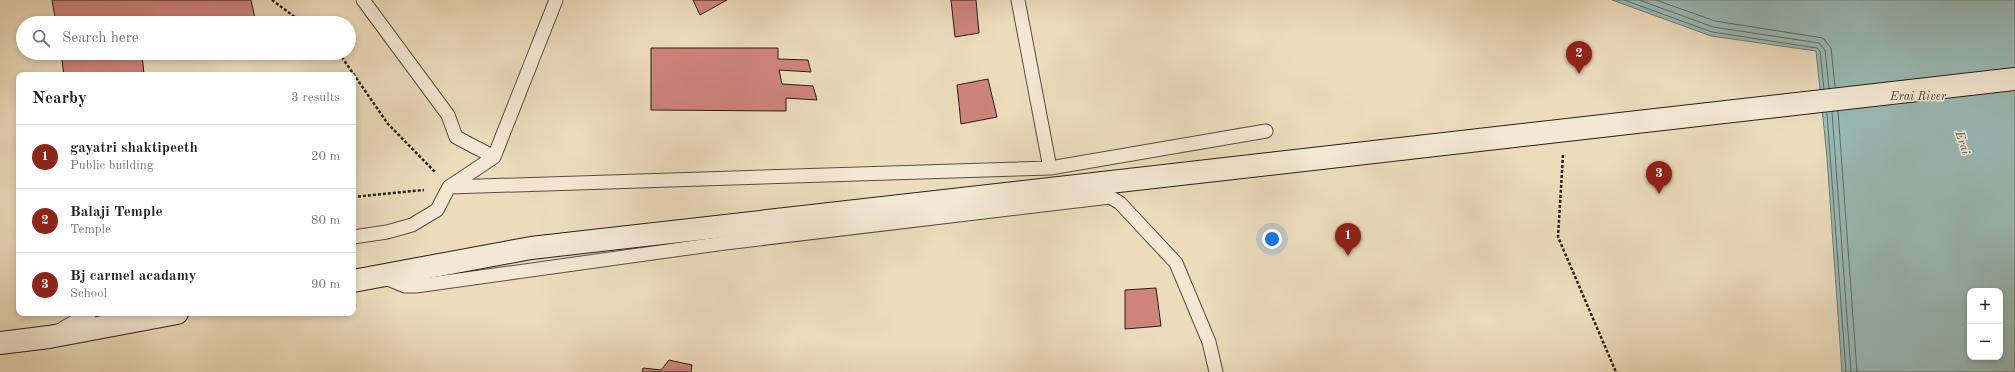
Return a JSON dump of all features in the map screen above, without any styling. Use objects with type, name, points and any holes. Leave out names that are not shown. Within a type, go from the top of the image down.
[{"type":"main road","points":[[356,280],[531,248],[2015,79]]},
{"type":"main road","points":[[0,343],[49,337],[161,316]]},
{"type":"lane","points":[[363,0],[448,115],[456,137],[494,157]]},
{"type":"lane","points":[[356,237],[387,232],[412,225],[437,210],[449,187],[494,157],[556,0]]},
{"type":"lane","points":[[1018,0],[1050,168]]},
{"type":"lane","points":[[449,187],[1050,168],[1266,131]]},
{"type":"lane","points":[[380,276],[405,286],[416,286],[725,243],[1110,197],[1120,203],[1176,264],[1209,342],[1216,372]]},
{"type":"lane","points":[[49,337],[85,316]]},
{"type":"path","points":[[272,0],[294,16]]},
{"type":"path","points":[[344,60],[352,72]]},
{"type":"path","points":[[356,78],[388,124],[449,187]]},
{"type":"path","points":[[1559,131],[1563,155],[1558,238],[1616,372]]},
{"type":"path","points":[[356,197],[449,187]]},
{"type":"water","name":"Erai River","points":[[1612,0],[2015,0],[2015,372],[1842,372],[1827,157],[1816,51],[1711,36]]},
{"type":"building","points":[[52,0],[251,0],[254,16],[55,16]]},
{"type":"building","points":[[693,0],[727,0],[700,15]]},
{"type":"building","points":[[951,0],[976,0],[979,33],[955,37]]},
{"type":"building","points":[[651,48],[778,48],[778,59],[808,60],[811,72],[779,70],[782,84],[813,86],[817,100],[786,98],[786,111],[651,110]]},
{"type":"building","points":[[62,60],[143,60],[144,72],[64,72]]},
{"type":"building","points":[[988,79],[997,117],[961,124],[957,85]]},
{"type":"building","points":[[1156,288],[1161,326],[1125,329],[1125,290]]},
{"type":"building","points":[[669,360],[692,365],[691,372],[642,372],[643,368],[661,370]]},
{"type":"place","name":"Balaji Temple","points":[[1579,74]]},
{"type":"place","name":"Bj carmel acadamy","points":[[1659,194]]},
{"type":"place","name":"gayatri shaktipeeth","points":[[1348,256]]},
{"type":"water label","name":"Erai","points":[[1962,143]]}]
